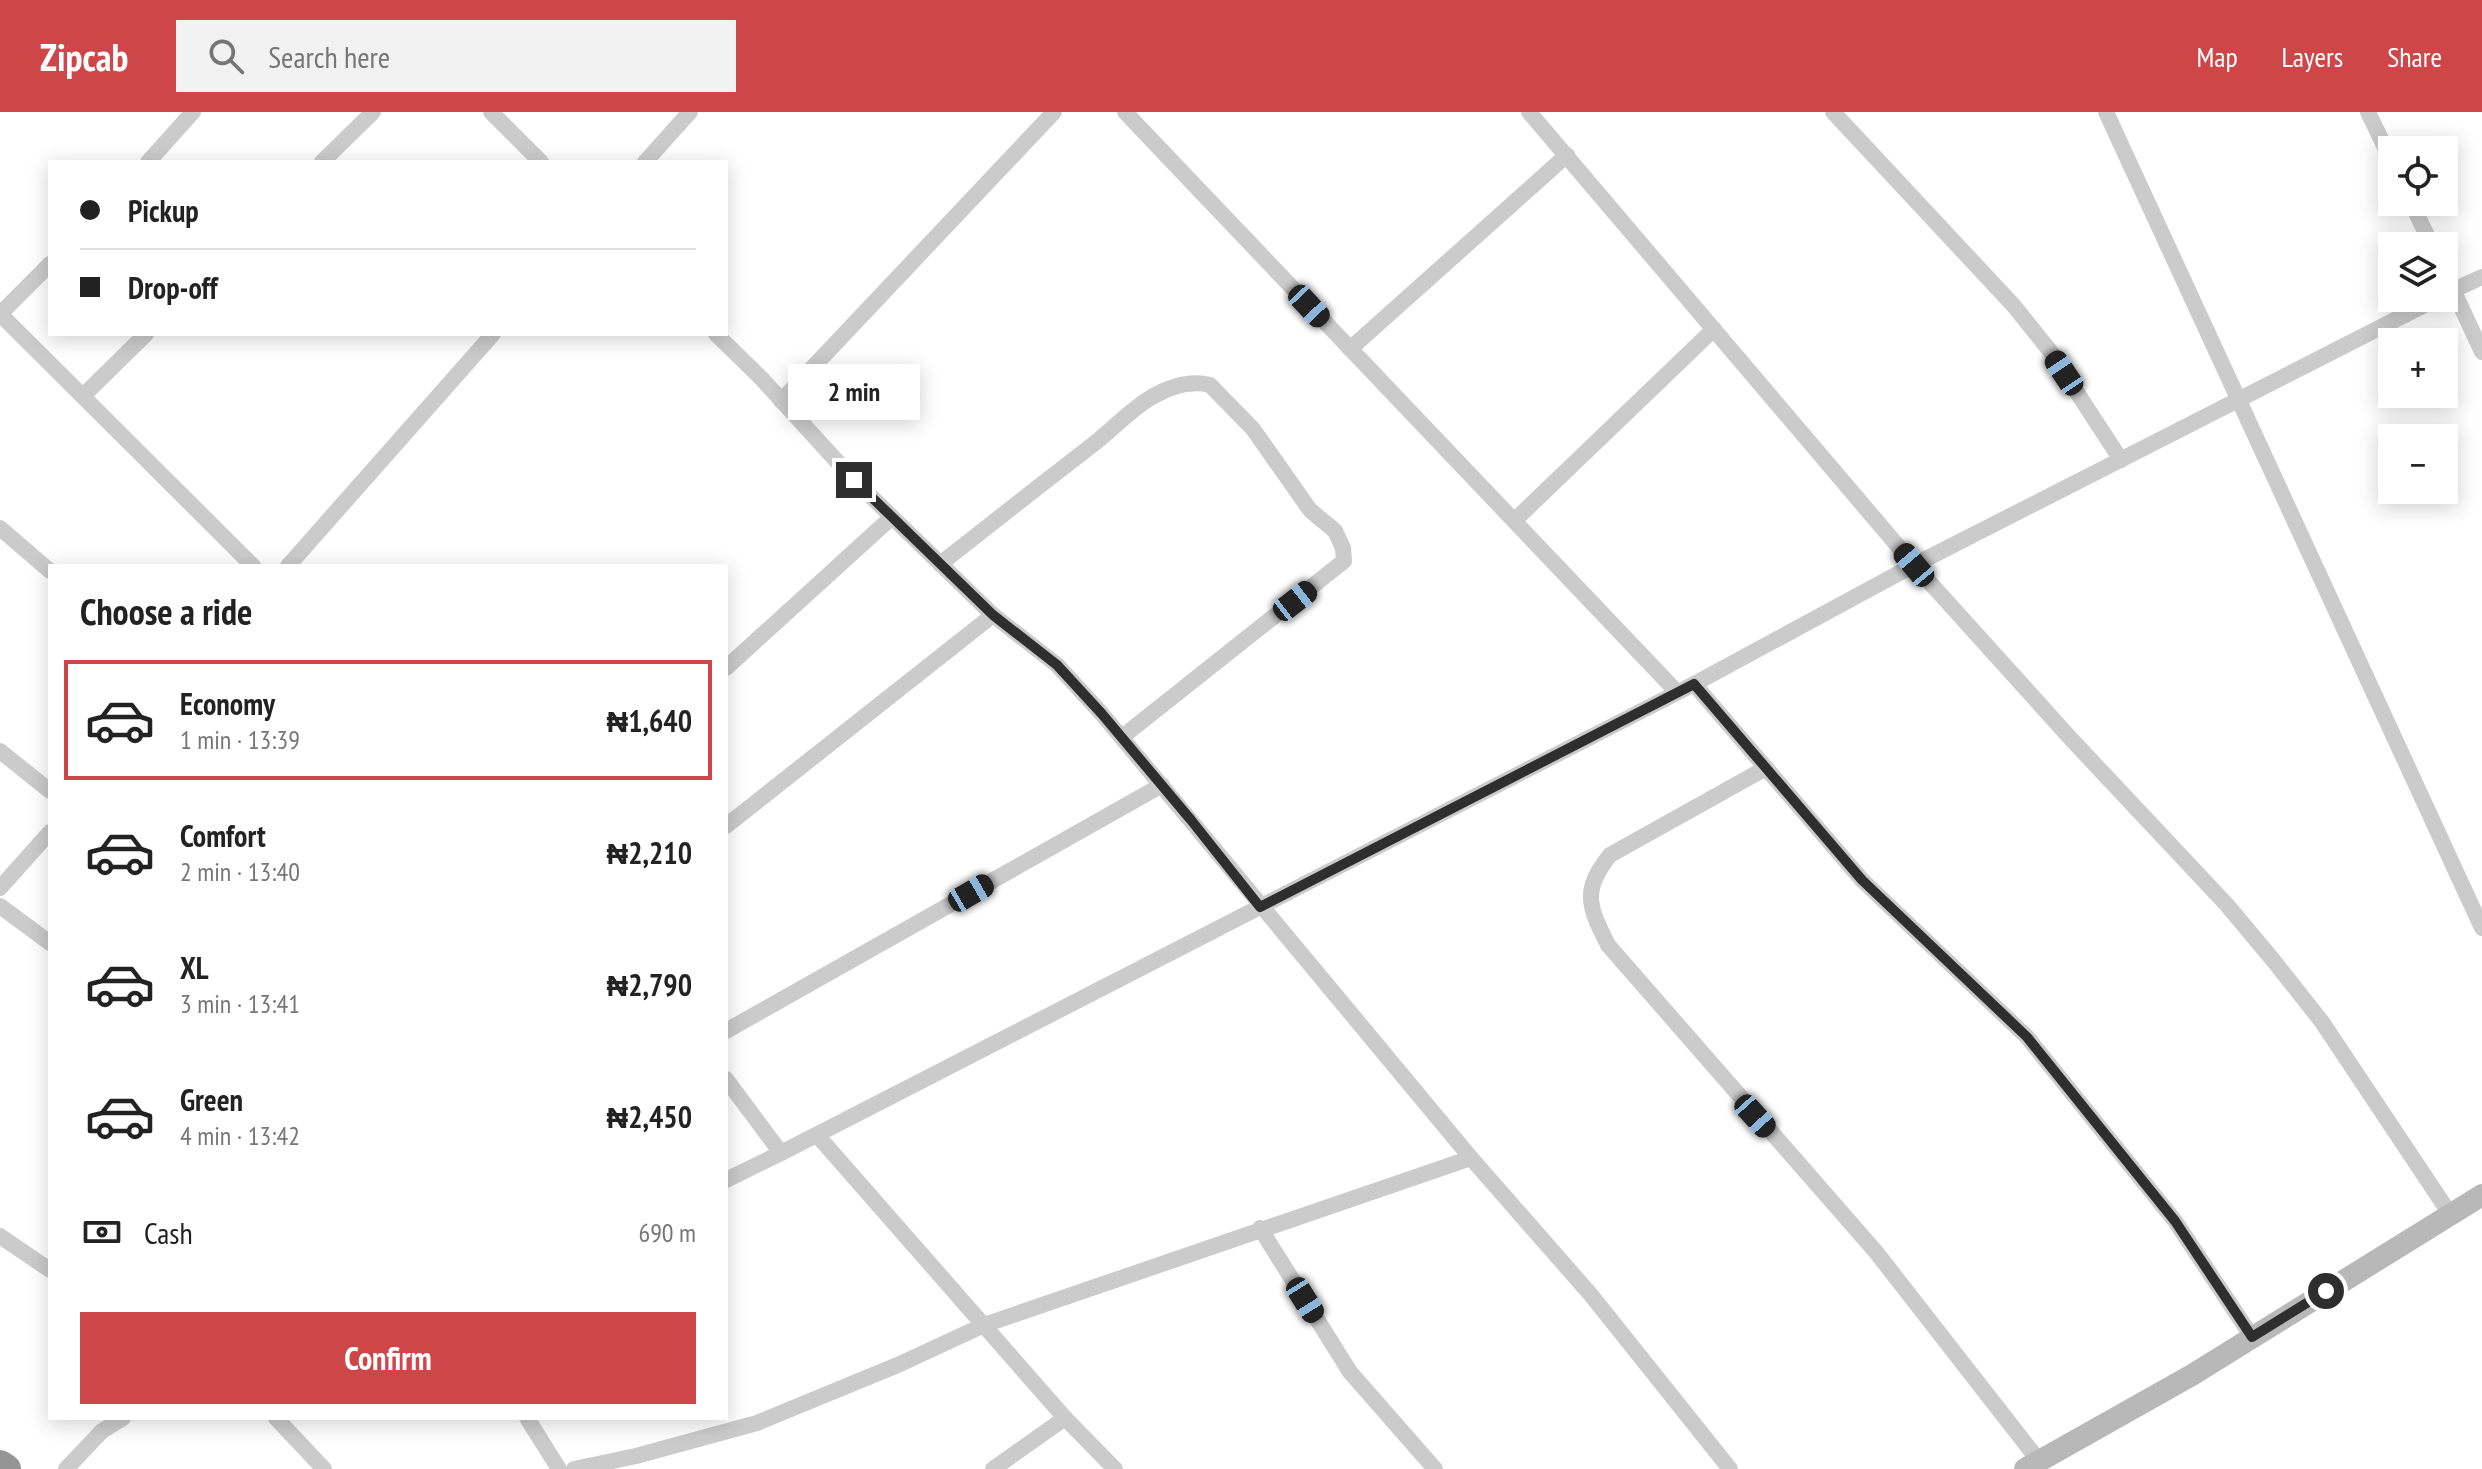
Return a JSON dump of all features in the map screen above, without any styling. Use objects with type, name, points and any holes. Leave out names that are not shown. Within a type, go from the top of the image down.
[{"type":"highway","points":[[0,1465],[6,1469]]},
{"type":"street","points":[[150,160],[193,112]]},
{"type":"street","points":[[324,160],[373,112]]},
{"type":"street","points":[[491,112],[539,160]]},
{"type":"street","points":[[647,160],[690,112]]},
{"type":"street","points":[[781,401],[1054,112]]},
{"type":"street","points":[[1125,112],[1676,691]]},
{"type":"street","points":[[1529,112],[1914,565],[2227,905],[2273,960],[2322,1022],[2450,1214]]},
{"type":"street","points":[[1833,112],[2014,306],[2050,351],[2121,460]]},
{"type":"street","points":[[2106,112],[2482,928]]},
{"type":"street","points":[[2368,112],[2380,136]]},
{"type":"street","points":[[1350,349],[1567,155]]},
{"type":"street","points":[[48,266],[2,321],[83,396],[251,564]]},
{"type":"street","points":[[2458,288],[2482,277]]},
{"type":"street","points":[[2458,308],[2482,352]]},
{"type":"street","points":[[728,1179],[1694,684],[1914,565],[2411,312]]},
{"type":"street","points":[[1515,520],[1714,329]]},
{"type":"street","points":[[83,396],[144,336]]},
{"type":"street","points":[[290,564],[491,336]]},
{"type":"street","points":[[718,336],[854,480],[993,615],[1057,665],[1122,737],[1260,907],[1591,1295],[1730,1469]]},
{"type":"street","points":[[940,564],[1142,403],[1181,385],[1200,382],[1210,385],[1253,429],[1310,510],[1335,531],[1343,548],[1344,561],[1122,737]]},
{"type":"street","points":[[728,666],[892,517]]},
{"type":"street","points":[[0,528],[48,569]]},
{"type":"street","points":[[728,824],[993,615]]},
{"type":"street","points":[[1694,684],[1862,880],[2027,1037],[2175,1221],[2252,1337]]},
{"type":"street","points":[[0,751],[48,789]]},
{"type":"street","points":[[1766,768],[1610,855],[1596,873],[1591,888],[1592,913],[1608,945],[1876,1252],[2032,1465],[2192,1375],[2482,1195]]},
{"type":"street","points":[[728,1030],[1162,785]]},
{"type":"street","points":[[0,888],[48,834]]},
{"type":"street","points":[[0,906],[48,942]]},
{"type":"street","points":[[728,1082],[781,1153]]},
{"type":"street","points":[[817,1135],[1065,1418],[1115,1469]]},
{"type":"street","points":[[576,1469],[757,1423],[900,1364],[984,1325],[1471,1158]]},
{"type":"street","points":[[1260,1228],[1350,1372],[1435,1469]]},
{"type":"street","points":[[0,1236],[48,1269]]},
{"type":"street","points":[[993,1469],[1065,1418]]},
{"type":"street","points":[[66,1469],[102,1431],[120,1420]]},
{"type":"street","points":[[278,1420],[324,1469]]},
{"type":"street","points":[[528,1420],[559,1469]]},
{"type":"route","points":[[854,480],[993,615],[1057,665],[1191,820],[1260,907],[1694,684],[1862,880],[2027,1037],[2175,1221],[2252,1337],[2326,1291]]}]
